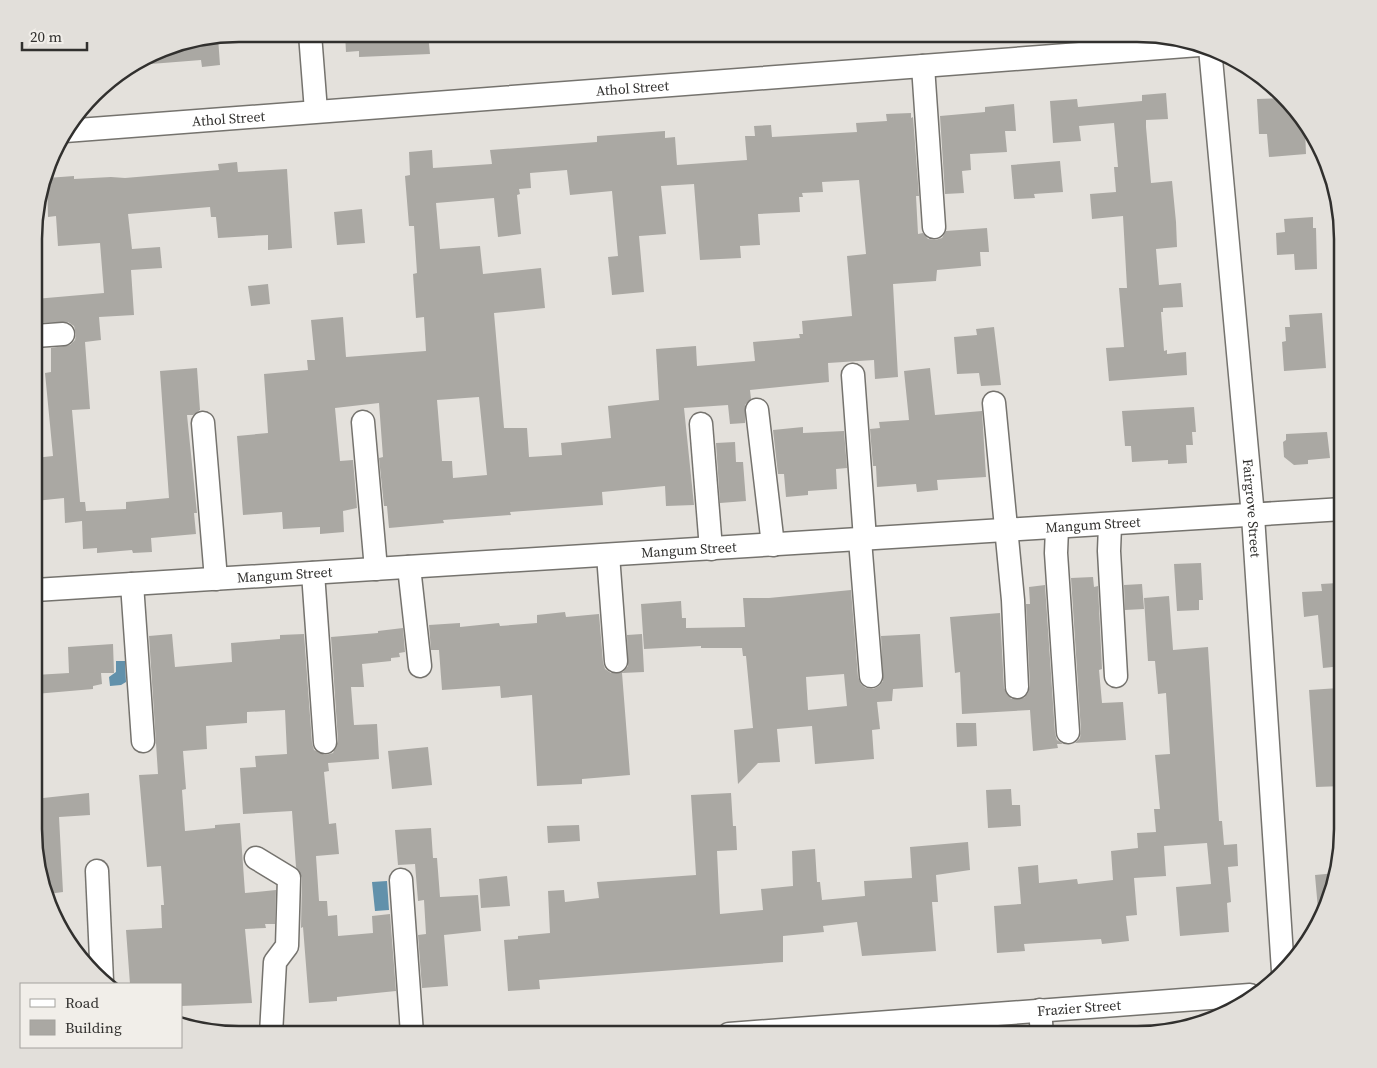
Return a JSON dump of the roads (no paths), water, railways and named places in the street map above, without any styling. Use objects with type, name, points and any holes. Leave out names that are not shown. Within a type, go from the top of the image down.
[{"type":"street","points":[[311,42],[316,111]]},
{"type":"street","name":"Athol Street","points":[[75,131],[316,111],[1178,47]]},
{"type":"street","name":"Fairgrove Street","points":[[1211,56],[1253,516],[1282,963]]},
{"type":"street","points":[[923,66],[934,227]]},
{"type":"street","points":[[42,336],[63,334]]},
{"type":"street","points":[[853,375],[871,676]]},
{"type":"street","points":[[994,403],[1013,600],[1016,687]]},
{"type":"street","points":[[757,410],[773,545]]},
{"type":"street","points":[[364,422],[376,569]]},
{"type":"street","points":[[203,423],[216,579]]},
{"type":"street","points":[[701,424],[711,549]]},
{"type":"street","name":"Mangum Street","points":[[42,590],[1334,511]]},
{"type":"street","points":[[1110,524],[1108,551],[1116,676]]},
{"type":"street","points":[[1057,528],[1056,554],[1068,732]]},
{"type":"street","points":[[608,555],[616,661]]},
{"type":"street","points":[[409,567],[420,666]]},
{"type":"street","points":[[313,573],[325,742]]},
{"type":"street","points":[[132,584],[143,741]]},
{"type":"street","points":[[256,858],[289,878],[287,946],[275,962],[271,1026]]},
{"type":"street","points":[[97,871],[101,969]]},
{"type":"street","points":[[401,880],[411,1026]]},
{"type":"street","name":"Frazier Street","points":[[878,1026],[1040,1010],[1243,995]]},
{"type":"street","points":[[1040,1010],[1041,1026]]},
{"type":"water","points":[[116,661],[125,661],[126,682],[121,685],[110,686],[109,677],[116,672]]},
{"type":"water","points":[[387,881],[389,910],[375,911],[372,882]]}]
